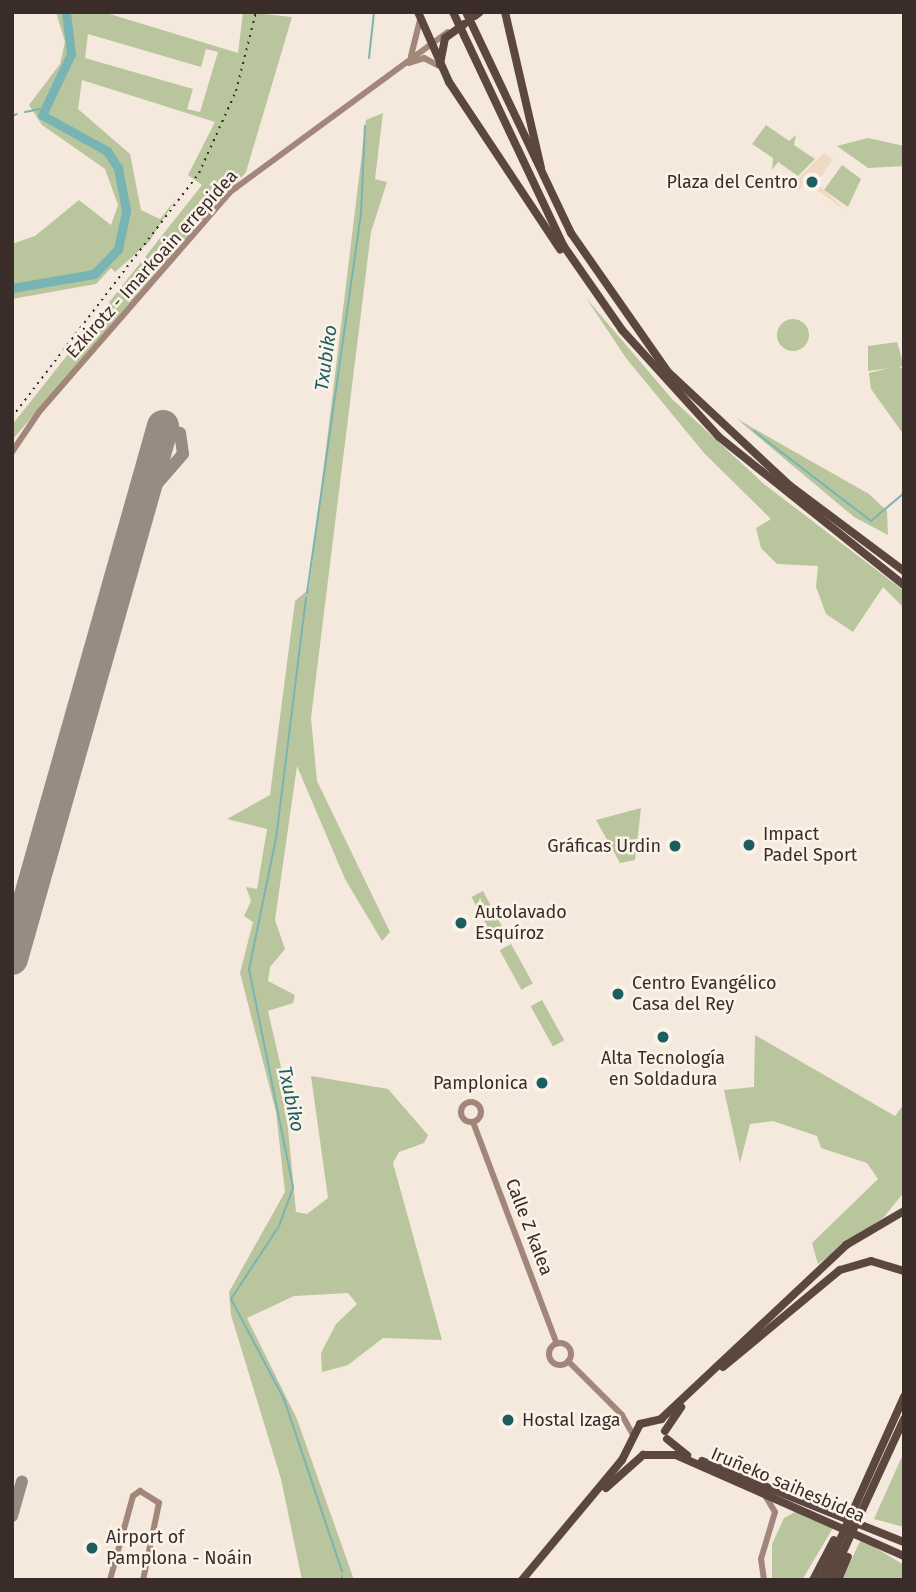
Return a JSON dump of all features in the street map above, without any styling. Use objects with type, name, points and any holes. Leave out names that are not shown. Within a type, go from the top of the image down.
[{"type":"highway","points":[[453,12],[480,76],[563,245],[622,330]]},
{"type":"highway","points":[[506,14],[546,185]]},
{"type":"highway","points":[[436,44],[474,15],[486,62],[546,185],[618,304],[668,372],[789,485],[904,571]]},
{"type":"highway","points":[[419,17],[425,34],[436,44],[440,67],[563,254],[622,330],[729,446],[904,585]]},
{"type":"highway","points":[[436,44],[440,67]]},
{"type":"highway","points":[[522,1580],[633,1437],[648,1422],[846,1245],[904,1210]]},
{"type":"highway","points":[[656,1455],[666,1435],[703,1385],[841,1270],[871,1261],[904,1271]]},
{"type":"highway","points":[[822,1580],[904,1395]]},
{"type":"highway","points":[[831,1580],[904,1419]]},
{"type":"highway","name":"Iruñeko saihesbidea","points":[[648,1422],[666,1435],[681,1452],[876,1535],[904,1542]]},
{"type":"highway","points":[[838,1580],[904,1430]]},
{"type":"highway","points":[[529,1580],[553,1550],[643,1455],[633,1437]]},
{"type":"highway","name":"Iruñeko saihesbidea","points":[[643,1455],[676,1455],[746,1485],[828,1515]]},
{"type":"highway","points":[[813,1580],[851,1514]]},
{"type":"highway","name":"Iruñeko saihesbidea","points":[[876,1535],[904,1556]]},
{"type":"street","points":[[409,62],[419,17]]},
{"type":"street","points":[[409,62],[436,44]]},
{"type":"street","points":[[409,62],[424,58],[440,67]]},
{"type":"street","name":"Ezkirotz - Imarkoain errepidea","points":[[12,452],[39,412],[230,192],[409,62]]},
{"type":"street","name":"Calle Z kalea","points":[[473,1122],[557,1344]]},
{"type":"street","points":[[568,1361],[558,1365],[550,1358],[557,1344],[569,1349],[568,1361],[622,1415],[633,1437]]},
{"type":"street","points":[[622,1415],[648,1422]]},
{"type":"street","points":[[746,1485],[772,1501],[773,1522],[761,1559],[764,1580]]},
{"type":"street","points":[[110,1580],[133,1496],[142,1491],[159,1503],[143,1580]]},
{"type":"street","points":[[773,1522],[797,1504]]},
{"type":"green space","points":[[56,12],[103,12],[238,53],[243,12],[292,17],[246,172],[12,440],[12,425],[202,185],[188,175],[215,122],[82,80],[78,109],[130,154],[141,210],[160,219],[176,199],[149,242],[115,272],[111,268],[96,284],[12,299],[12,244],[35,236],[79,200],[111,225],[118,205],[105,169],[42,125],[29,105],[60,64],[65,42]],"holes":[[[88,34],[201,67],[206,49],[218,52],[200,112],[187,109],[193,89],[85,58]]]},
{"type":"green space","points":[[383,113],[375,179],[387,182],[371,232],[311,718],[317,781],[390,932],[382,941],[345,879],[297,766],[275,920],[285,949],[270,967],[268,981],[295,995],[293,1003],[268,1011],[283,1076],[296,1212],[307,1214],[328,1198],[311,1076],[388,1089],[428,1135],[424,1143],[399,1152],[393,1163],[442,1340],[383,1338],[348,1365],[322,1372],[321,1353],[336,1324],[357,1304],[348,1293],[294,1296],[247,1318],[297,1419],[354,1580],[302,1580],[281,1479],[231,1315],[229,1292],[285,1192],[276,1112],[240,973],[253,922],[244,916],[251,901],[246,887],[257,889],[267,829],[227,819],[270,795],[295,601],[309,589],[366,120]]},
{"type":"green space","points":[[766,125],[789,141],[796,135],[794,145],[815,159],[798,176],[778,162],[772,170],[773,158],[752,144]]},
{"type":"green space","points":[[868,138],[904,146],[904,166],[868,168],[837,146]]},
{"type":"green space","points":[[842,165],[861,179],[848,207],[824,190]]},
{"type":"green space","points":[[586,298],[672,399],[764,484],[904,591],[904,608],[883,587],[853,632],[826,614],[816,587],[818,566],[777,564],[761,548],[756,528],[771,519],[704,453],[626,358]]},
{"type":"green space","points":[[793,319],[804,324],[809,335],[804,346],[793,351],[782,346],[777,335],[782,324]]},
{"type":"green space","points":[[897,342],[904,366],[868,371],[868,346]]},
{"type":"green space","points":[[897,366],[904,369],[904,435],[871,389],[869,373]]},
{"type":"green space","points":[[737,419],[869,494],[887,511],[888,535],[854,517]]},
{"type":"green space","points":[[641,808],[635,860],[620,863],[596,820]]},
{"type":"green space","points":[[483,891],[503,928],[491,934],[472,897]]},
{"type":"green space","points":[[511,944],[533,983],[521,990],[500,950]]},
{"type":"green space","points":[[542,1000],[564,1040],[553,1047],[531,1006]]},
{"type":"green space","points":[[755,1035],[895,1116],[904,1104],[904,1192],[884,1217],[818,1264],[812,1243],[878,1179],[867,1163],[821,1148],[817,1136],[773,1121],[750,1124],[740,1163],[724,1090],[754,1087]]},
{"type":"green space","points":[[904,1452],[904,1527],[874,1519]]},
{"type":"green space","points":[[795,1512],[833,1528],[802,1580],[772,1580],[772,1544],[784,1518]]},
{"type":"green space","points":[[861,1539],[904,1565],[904,1580],[842,1580]]},
{"type":"shaded area","name":"Plaza del Centro","points":[[824,153],[833,159],[817,183],[845,210],[805,182],[799,190],[792,185]]},
{"type":"waterway","points":[[12,288],[94,274],[118,249],[126,210],[118,168],[107,151],[42,115],[71,54],[66,12]]},
{"type":"waterway","name":"Txubiko","points":[[369,58],[374,12]]},
{"type":"waterway","points":[[25,112],[40,109]]},
{"type":"waterway","points":[[12,116],[17,114]]},
{"type":"waterway","name":"Txubiko","points":[[307,593],[361,213],[365,126]]},
{"type":"waterway","points":[[754,431],[871,521],[904,493]]},
{"type":"waterway","name":"Txubiko","points":[[306,598],[276,838],[249,969],[293,1188],[279,1226],[231,1299],[284,1399],[342,1571]]},
{"type":"taxiway","points":[[142,501],[183,454],[180,433],[168,429],[154,435],[152,463]]},
{"type":"taxiway","points":[[12,1516],[22,1481]]},
{"type":"runway","points":[[12,959],[163,426]]},
{"type":"railway","points":[[12,417],[199,173],[236,91],[256,12]]},
{"type":"place","name":"Plaza del Centro","points":[[812,182]]},
{"type":"place","name":"Impact Padel Sport","points":[[749,845]]},
{"type":"place","name":"Gráficas Urdin","points":[[675,846]]},
{"type":"place","name":"Autolavado Esquíroz","points":[[461,923]]},
{"type":"place","name":"Centro Evangélico Casa del Rey","points":[[618,994]]},
{"type":"place","name":"Alta Tecnología en Soldadura","points":[[663,1037]]},
{"type":"place","name":"Pamplonica","points":[[542,1083]]},
{"type":"place","name":"Hostal Izaga","points":[[508,1420]]},
{"type":"place","name":"Airport of Pamplona - Noáin","points":[[92,1548]]}]
